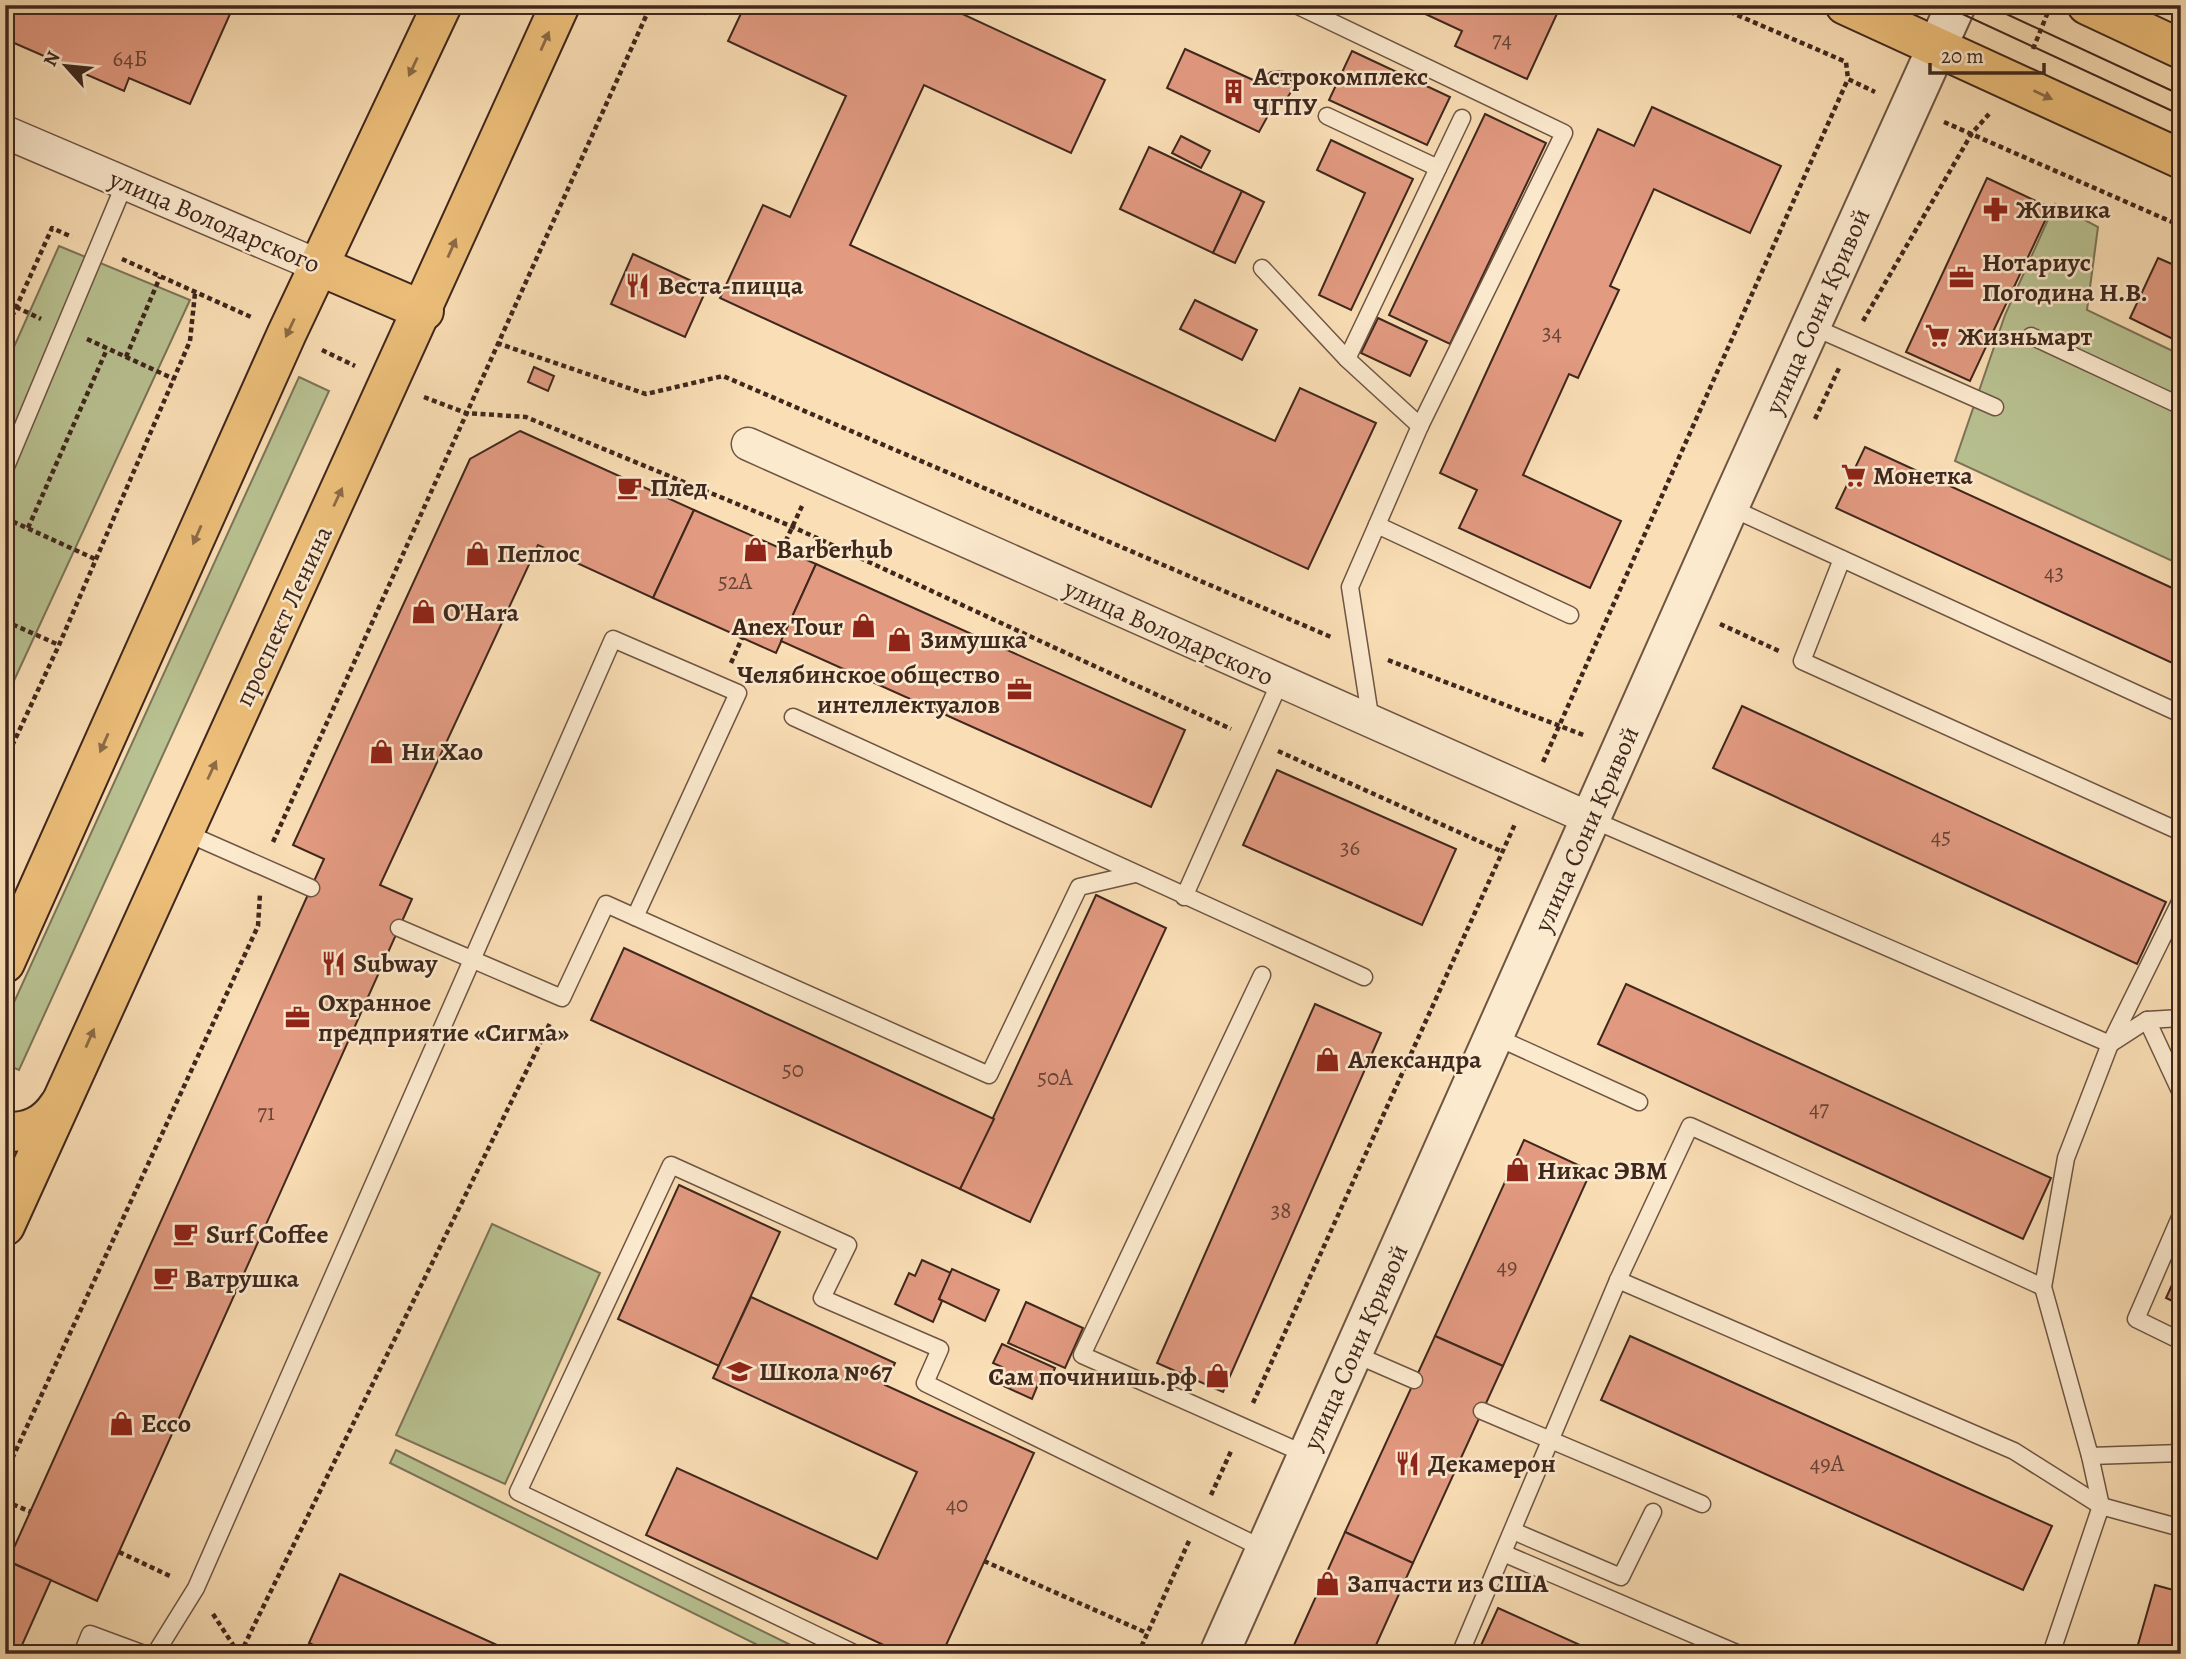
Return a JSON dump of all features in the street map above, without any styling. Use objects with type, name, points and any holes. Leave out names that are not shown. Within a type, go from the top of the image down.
[{"type":"main road","points":[[5,963],[287,333],[442,5]]},
{"type":"main road","name":"проспект Ленина","points":[[5,1226],[424,311],[561,5]]},
{"type":"main road","points":[[1845,5],[2181,159]]},
{"type":"main road","points":[[2087,5],[2181,49]]},
{"type":"main road","name":"улица Володарского","points":[[319,266],[424,311]]},
{"type":"main road","points":[[5,1132],[24,1132],[40,1126],[62,1100]]},
{"type":"street","name":"улица Сони Кривой","points":[[1219,1654],[1729,507],[1956,5]]},
{"type":"street","name":"улица Володарского","points":[[5,132],[319,266]]},
{"type":"street","name":"улица Володарского","points":[[748,444],[1591,819]]},
{"type":"lane","points":[[1296,5],[1564,133],[1420,426],[1350,587],[1371,722]]},
{"type":"lane","points":[[1327,116],[1438,169]]},
{"type":"lane","points":[[1347,359],[1462,118]]},
{"type":"lane","points":[[5,469],[125,183]]},
{"type":"lane","points":[[1262,268],[1347,359],[1420,426]]},
{"type":"lane","points":[[1811,326],[1995,407]]},
{"type":"lane","points":[[2031,336],[2181,405]]},
{"type":"lane","points":[[1729,507],[2181,714]]},
{"type":"lane","points":[[1377,525],[1570,615]]},
{"type":"lane","points":[[1842,558],[1802,662],[2181,832]]},
{"type":"lane","points":[[155,1654],[196,1588],[613,639],[738,693],[635,917]]},
{"type":"lane","points":[[1184,897],[1280,681]]},
{"type":"lane","points":[[793,717],[1364,977]]},
{"type":"lane","points":[[1591,819],[2110,1044]]},
{"type":"lane","points":[[184,832],[311,888]]},
{"type":"lane","points":[[399,928],[562,998],[606,904],[989,1075],[1079,887],[1135,874]]},
{"type":"lane","points":[[2051,1654],[2101,1506],[2090,1455],[2043,1287],[2066,1158],[2110,1044],[2181,900]]},
{"type":"lane","points":[[1262,975],[1082,1355],[1307,1455]]},
{"type":"lane","points":[[2110,1044],[2147,1020],[2181,1018]]},
{"type":"lane","points":[[2147,1020],[2181,1093]]},
{"type":"lane","points":[[1494,1036],[1639,1102]]},
{"type":"lane","points":[[1460,1654],[1618,1280],[1690,1126],[2043,1287]]},
{"type":"lane","points":[[856,1654],[518,1492],[671,1165],[848,1245],[822,1298],[940,1349],[925,1383],[1266,1550]]},
{"type":"lane","points":[[2181,1215],[2136,1319],[2181,1341]]},
{"type":"lane","points":[[1618,1280],[2014,1451],[2101,1506],[2181,1528]]},
{"type":"lane","points":[[1353,1353],[1414,1380]]},
{"type":"lane","points":[[1482,1410],[1702,1504]]},
{"type":"lane","points":[[2090,1455],[2181,1453]]},
{"type":"lane","points":[[1513,1531],[1621,1577],[1653,1512]]},
{"type":"lane","points":[[1503,1553],[1739,1654]]},
{"type":"lane","points":[[82,1654],[90,1634],[144,1654]]},
{"type":"path","points":[[5,1474],[258,926],[262,867],[652,5]]},
{"type":"path","points":[[1138,1654],[1503,852],[1848,79]]},
{"type":"path","points":[[5,332],[52,228]]},
{"type":"path","points":[[126,357],[160,277]]},
{"type":"path","points":[[5,761],[59,645],[190,341],[195,293],[287,333],[390,383],[466,413],[526,417],[793,527],[1503,852]]},
{"type":"path","points":[[16,307],[174,379]]},
{"type":"path","points":[[497,343],[646,394],[723,376],[1359,649],[1622,750]]},
{"type":"path","points":[[28,528],[107,349]]},
{"type":"path","points":[[782,550],[817,474]]},
{"type":"path","points":[[5,518],[95,559]]},
{"type":"path","points":[[5,621],[59,645]]},
{"type":"path","points":[[1719,624],[1802,662]]},
{"type":"path","points":[[240,1654],[562,998]]},
{"type":"path","points":[[5,1501],[30,1512]]},
{"type":"path","points":[[984,1561],[1147,1633]]},
{"type":"green space","points":[[2055,204],[2098,227],[2087,310],[2181,355],[2181,565],[1955,461],[2005,315]]},
{"type":"green space","points":[[59,246],[190,300],[5,700],[5,367]]},
{"type":"green space","points":[[299,377],[329,391],[19,1070],[5,1064],[5,1022]]},
{"type":"green space","points":[[492,1224],[600,1273],[505,1484],[396,1435]]},
{"type":"green space","points":[[396,1450],[809,1654],[776,1654],[390,1463]]},
{"type":"building","points":[[5,5],[234,5],[190,104],[129,78],[124,91],[5,39]]},
{"type":"building","points":[[684,5],[708,5],[704,14]]},
{"type":"building","points":[[745,5],[961,5],[958,12],[1105,80],[1071,153],[924,85],[850,245],[1275,441],[1300,388],[1376,423],[1308,569],[720,298],[763,205],[790,217],[846,96],[728,41]]},
{"type":"building","points":[[1406,5],[1561,5],[1527,79],[1455,46],[1462,31]]},
{"type":"building","name":"Астрокомплекс ЧГПУ","points":[[1185,49],[1262,84],[1264,77],[1271,72],[1282,71],[1290,76],[1293,89],[1287,98],[1276,101],[1259,132],[1167,88]]},
{"type":"building","points":[[1352,51],[1450,97],[1427,145],[1329,100]]},
{"type":"building","points":[[1652,107],[1781,166],[1750,233],[1654,189],[1610,286],[1619,290],[1578,378],[1569,374],[1523,475],[1621,521],[1590,588],[1459,528],[1477,490],[1440,473],[1598,129],[1634,146]]},
{"type":"building","points":[[1485,114],[1546,143],[1450,344],[1389,315]]},
{"type":"building","points":[[1181,136],[1210,151],[1201,168],[1172,153]]},
{"type":"building","points":[[1331,140],[1413,179],[1351,310],[1319,295],[1365,193],[1317,170]]},
{"type":"building","points":[[1149,147],[1242,191],[1213,253],[1120,209]]},
{"type":"building","points":[[1987,178],[2051,208],[1970,381],[1906,352]]},
{"type":"building","points":[[1242,191],[1264,202],[1235,263],[1213,253]]},
{"type":"building","points":[[633,254],[707,288],[685,337],[611,304]]},
{"type":"building","points":[[2158,258],[2181,268],[2181,343],[2130,318]]},
{"type":"building","points":[[1195,300],[1257,330],[1242,360],[1180,329]]},
{"type":"building","points":[[1378,318],[1427,341],[1410,376],[1361,353]]},
{"type":"building","points":[[534,367],[554,376],[548,391],[528,382]]},
{"type":"building","points":[[520,431],[694,510],[653,598],[538,545],[380,885],[412,899],[97,1601],[8,1561],[324,859],[293,845],[470,459]]},
{"type":"building","points":[[1865,447],[2181,592],[2181,667],[1836,508]]},
{"type":"building","points":[[694,510],[816,564],[776,653],[653,598]]},
{"type":"building","points":[[816,564],[1185,730],[1151,807],[781,641]]},
{"type":"building","points":[[1742,706],[2166,902],[2137,964],[1713,768]]},
{"type":"building","points":[[1277,770],[1456,849],[1422,925],[1243,845]]},
{"type":"building","points":[[1096,895],[1166,928],[1030,1222],[960,1189]]},
{"type":"building","points":[[624,948],[994,1119],[960,1189],[591,1020]]},
{"type":"building","points":[[1626,984],[2051,1178],[2023,1239],[1598,1044]]},
{"type":"building","points":[[1315,1004],[1381,1033],[1223,1392],[1157,1363]]},
{"type":"building","points":[[1524,1140],[1591,1171],[1503,1366],[1435,1336]]},
{"type":"building","points":[[679,1185],[780,1232],[719,1366],[618,1319]]},
{"type":"building","points":[[922,1260],[951,1273],[939,1299],[942,1301],[933,1322],[895,1304],[909,1273],[915,1276]]},
{"type":"building","points":[[2181,1265],[2181,1305],[2166,1298]]},
{"type":"building","points":[[952,1269],[999,1290],[985,1321],[939,1299]]},
{"type":"building","points":[[751,1297],[895,1363],[885,1385],[1034,1453],[942,1654],[903,1654],[646,1535],[677,1468],[877,1559],[917,1472],[713,1378]]},
{"type":"building","points":[[1026,1302],[1083,1328],[1065,1368],[1008,1343]]},
{"type":"building","points":[[1435,1336],[1503,1366],[1413,1563],[1345,1532]]},
{"type":"building","points":[[1630,1336],[2052,1526],[2023,1590],[1601,1400]]},
{"type":"building","points":[[1002,1344],[1055,1368],[1047,1386],[1039,1382],[1032,1399],[995,1382],[1002,1367],[993,1363]]},
{"type":"building","points":[[1345,1532],[1413,1563],[1372,1654],[1290,1654]]},
{"type":"building","points":[[5,1560],[51,1580],[18,1654],[5,1654]]},
{"type":"building","points":[[340,1574],[517,1654],[333,1654],[309,1643]]},
{"type":"building","points":[[2155,1585],[2181,1592],[2181,1654],[2156,1654],[2137,1648]]},
{"type":"building","points":[[1498,1608],[1600,1654],[1477,1654]]},
{"type":"tram line","points":[[1943,5],[2181,115]]},
{"type":"tram line","points":[[1987,5],[2181,95]]},
{"type":"place","name":"Астрокомплекс ЧГПУ","points":[[1233,91]]},
{"type":"place","name":"Живика","points":[[1996,209]]},
{"type":"place","name":"Нотариус Погодина Н.В.","points":[[1962,277]]},
{"type":"place","name":"Веста-пицца","points":[[638,285]]},
{"type":"place","name":"Жизньмарт","points":[[1938,336]]},
{"type":"place","name":"Монетка","points":[[1853,475]]},
{"type":"place","name":"Плед","points":[[630,487]]},
{"type":"place","name":"Barberhub","points":[[756,549]]},
{"type":"place","name":"Пеплос","points":[[477,553]]},
{"type":"place","name":"O'Hara","points":[[423,612]]},
{"type":"place","name":"Anex Tour","points":[[863,626]]},
{"type":"place","name":"Зимушка","points":[[900,639]]},
{"type":"place","name":"Челябинское общество интеллектуалов","points":[[1020,689]]},
{"type":"place","name":"Ни Хао","points":[[381,751]]},
{"type":"place","name":"Subway","points":[[333,963]]},
{"type":"place","name":"Охранное предприятие «Сигма»","points":[[298,1017]]},
{"type":"place","name":"Александра","points":[[1328,1059]]},
{"type":"place","name":"Никас ЭВМ","points":[[1517,1170]]},
{"type":"place","name":"Surf Coffee","points":[[186,1234]]},
{"type":"place","name":"Ватрушка","points":[[165,1278]]},
{"type":"place","name":"Школа №67","points":[[739,1371]]},
{"type":"place","name":"Сам починишь.рф","points":[[1217,1376]]},
{"type":"place","name":"Ecco","points":[[121,1423]]},
{"type":"place","name":"Декамерон","points":[[1408,1463]]},
{"type":"place","name":"Запчасти из США","points":[[1327,1583]]}]
